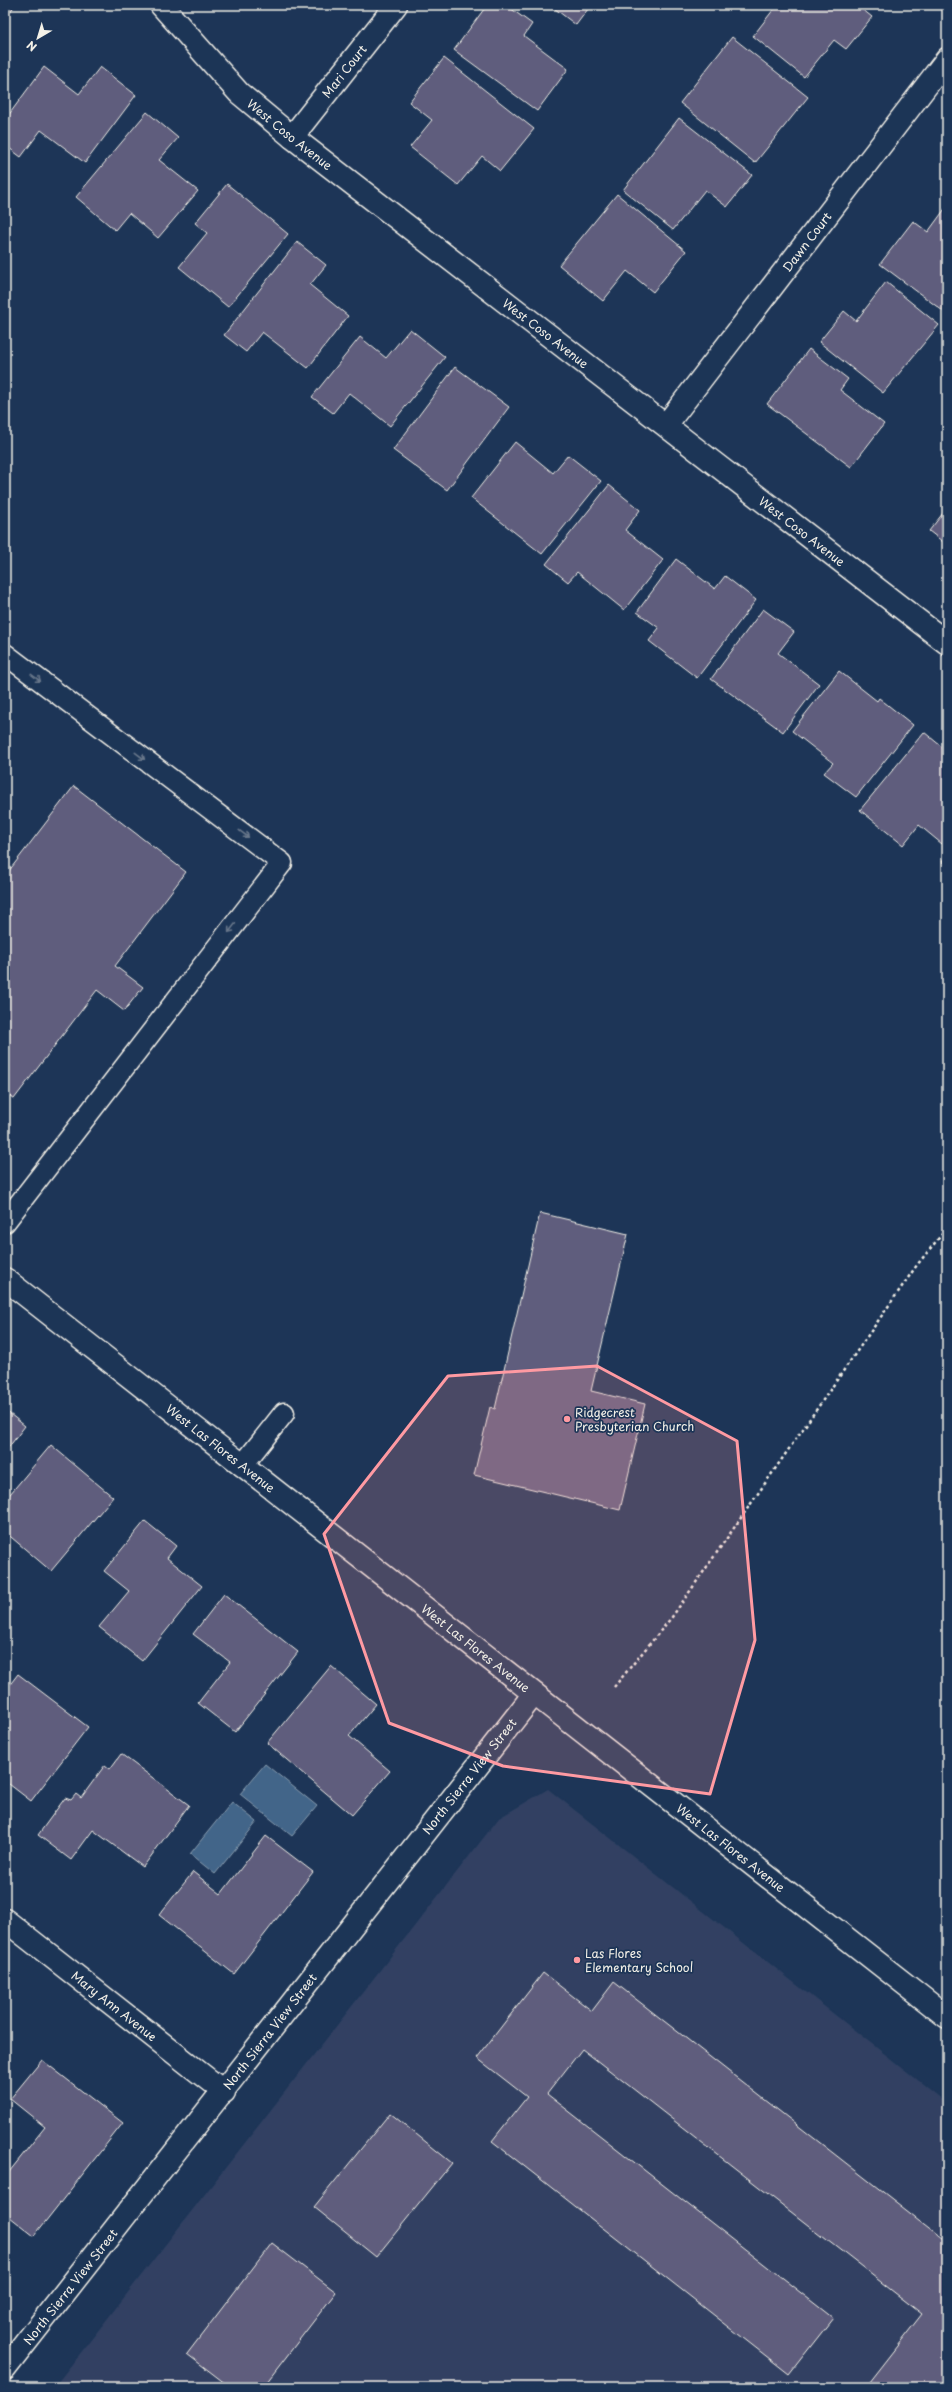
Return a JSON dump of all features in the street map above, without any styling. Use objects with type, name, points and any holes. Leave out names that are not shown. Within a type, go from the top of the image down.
[{"type":"street","name":"West Coso Avenue","points":[[161,5],[239,93],[292,136],[947,643]]},
{"type":"street","name":"Mari Court","points":[[292,136],[396,5]]},
{"type":"street","name":"Dawn Court","points":[[666,425],[947,59]]},
{"type":"street","name":"West Las Flores Avenue","points":[[5,1280],[947,2017]]},
{"type":"street","name":"North Sierra View Street","points":[[5,2369],[224,2092],[413,1845],[534,1694]]},
{"type":"street","name":"Mary Ann Avenue","points":[[5,1920],[224,2092]]},
{"type":"lane","points":[[5,654],[282,863],[5,1222]]},
{"type":"lane","points":[[242,1466],[284,1413]]},
{"type":"path","points":[[614,1686],[672,1617],[917,1265],[947,1228]]},
{"type":"highlighted area","points":[[597,1366],[737,1441],[755,1640],[710,1794],[503,1766],[389,1723],[324,1534],[448,1376]]},
{"type":"shaded area","points":[[265,1764],[317,1806],[292,1836],[240,1794]]},
{"type":"shaded area","name":"Las Flores Elementary School","points":[[548,1789],[947,2103],[947,2387],[54,2387],[499,1818]]},
{"type":"shaded area","points":[[232,1802],[257,1822],[215,1874],[190,1854]]},
{"type":"building","points":[[5,5],[15,5],[5,19]]},
{"type":"building","points":[[487,5],[506,5],[532,24],[524,36],[568,69],[537,111],[454,50]]},
{"type":"building","points":[[550,5],[591,5],[576,25]]},
{"type":"building","points":[[777,5],[857,5],[872,17],[846,49],[834,40],[804,77],[753,36]]},
{"type":"building","points":[[732,37],[808,97],[755,163],[680,103]]},
{"type":"building","points":[[444,58],[534,129],[500,171],[482,156],[458,185],[410,147],[432,120],[409,102]]},
{"type":"building","points":[[44,67],[79,94],[100,67],[136,95],[85,163],[41,130],[21,157],[5,145],[5,120]]},
{"type":"building","points":[[147,112],[178,138],[159,160],[198,191],[158,238],[129,213],[115,230],[76,197]]},
{"type":"building","points":[[679,118],[752,175],[727,207],[705,190],[673,230],[623,190]]},
{"type":"building","points":[[227,184],[288,234],[228,307],[179,267],[207,233],[195,223]]},
{"type":"building","points":[[617,194],[686,251],[653,292],[627,271],[603,301],[559,265]]},
{"type":"building","points":[[947,206],[947,314],[880,264],[913,221],[928,232]]},
{"type":"building","points":[[297,242],[326,265],[310,285],[348,316],[308,368],[262,332],[246,352],[224,335]]},
{"type":"building","points":[[886,282],[939,325],[883,393],[819,342],[844,311],[856,321]]},
{"type":"building","points":[[410,329],[445,357],[390,426],[349,393],[333,413],[312,397],[360,337],[386,358]]},
{"type":"building","points":[[809,349],[848,379],[840,390],[884,424],[851,467],[767,404]]},
{"type":"building","points":[[455,367],[509,407],[447,490],[393,450]]},
{"type":"building","points":[[515,442],[553,473],[568,455],[601,481],[542,554],[471,498]]},
{"type":"building","points":[[609,485],[640,510],[625,530],[663,560],[624,610],[577,572],[568,582],[546,564]]},
{"type":"building","points":[[947,508],[947,545],[929,531]]},
{"type":"building","points":[[676,559],[715,589],[725,576],[756,600],[697,678],[649,641],[659,628],[637,612]]},
{"type":"building","points":[[763,609],[794,632],[778,653],[819,684],[783,732],[711,679]]},
{"type":"building","points":[[839,671],[877,701],[879,698],[913,725],[856,797],[824,773],[833,763],[792,731]]},
{"type":"building","points":[[924,732],[947,751],[947,764],[944,767],[947,770],[947,838],[942,844],[919,825],[903,845],[860,810]]},
{"type":"building","points":[[74,786],[186,872],[115,966],[143,987],[124,1011],[97,990],[14,1099],[5,1092],[5,876]]},
{"type":"building","points":[[947,855],[947,867],[942,862]]},
{"type":"building","points":[[540,1213],[628,1234],[591,1391],[645,1404],[620,1510],[474,1475],[490,1407],[495,1409]]},
{"type":"building","points":[[5,1410],[25,1426],[5,1452]]},
{"type":"building","points":[[51,1445],[113,1497],[51,1571],[5,1532],[5,1500]]},
{"type":"building","points":[[145,1521],[176,1546],[167,1558],[202,1586],[142,1661],[99,1627],[129,1591],[104,1571]]},
{"type":"building","points":[[224,1594],[298,1652],[235,1732],[198,1703],[230,1662],[193,1634]]},
{"type":"building","points":[[331,1666],[376,1704],[349,1736],[390,1771],[352,1815],[267,1743]]},
{"type":"building","points":[[18,1674],[88,1727],[31,1801],[5,1781],[5,1691]]},
{"type":"building","points":[[121,1754],[189,1805],[143,1867],[93,1830],[71,1860],[38,1835],[65,1798],[71,1800],[76,1794],[81,1798],[105,1765],[110,1769]]},
{"type":"building","points":[[266,1836],[313,1872],[234,1974],[159,1915],[193,1872],[221,1894]]},
{"type":"building","points":[[543,1973],[592,2011],[614,1982],[947,2242],[947,2387],[865,2387],[922,2314],[582,2049],[547,2094],[833,2318],[789,2374],[492,2141],[527,2097],[477,2058]]},
{"type":"building","points":[[42,2060],[123,2123],[34,2236],[5,2213],[5,2177],[45,2127],[10,2099]]},
{"type":"building","points":[[390,2113],[452,2163],[376,2257],[314,2207]]},
{"type":"building","points":[[272,2243],[336,2292],[263,2387],[230,2387],[187,2354]]},
{"type":"place","name":"Ridgecrest Presbyterian Church","points":[[567,1419]]},
{"type":"place","name":"Las Flores Elementary School","points":[[577,1960]]}]
